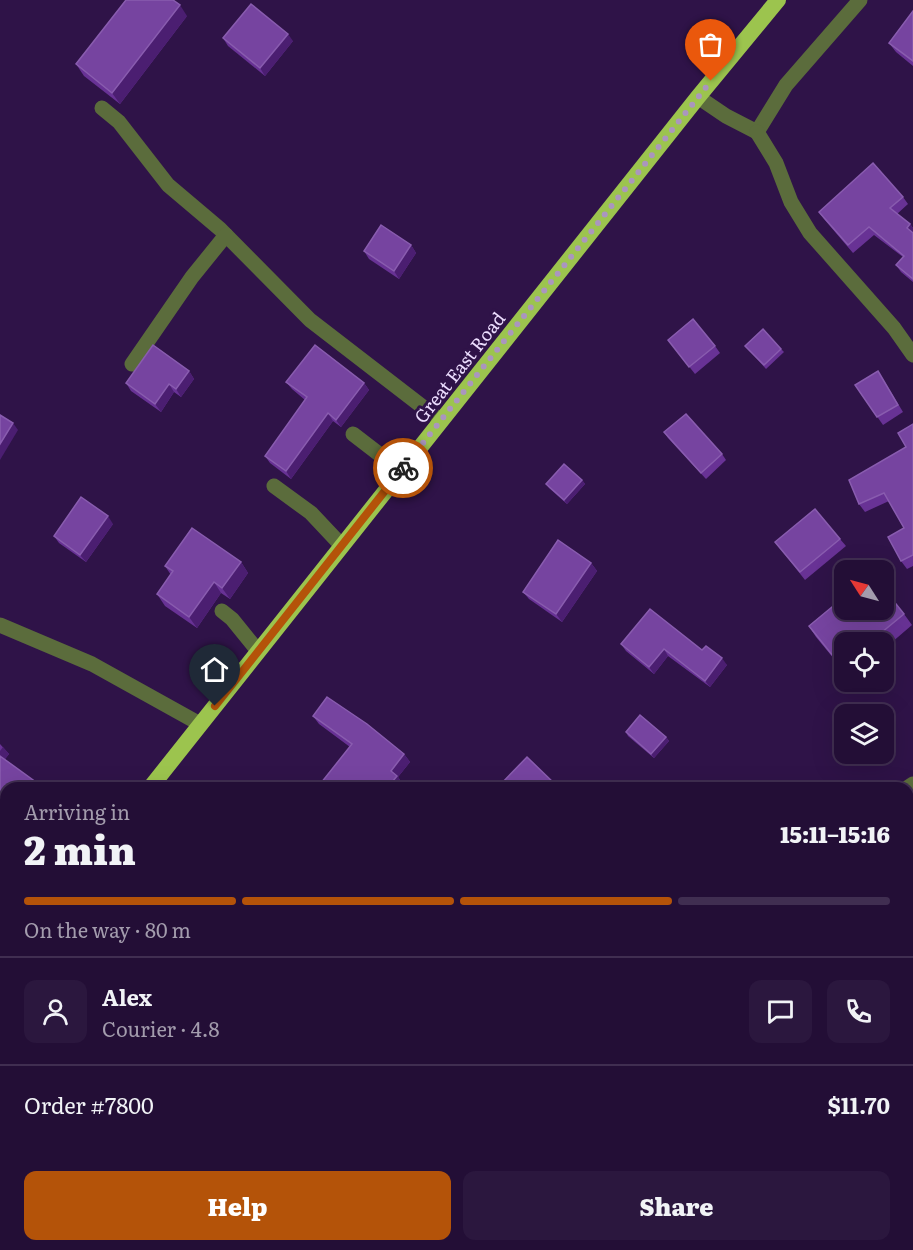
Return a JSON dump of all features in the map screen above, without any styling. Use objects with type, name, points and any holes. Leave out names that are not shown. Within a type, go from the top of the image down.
[{"type":"highway","name":"Great East Road","points":[[155,782],[698,97],[778,0]]},
{"type":"street","points":[[757,132],[786,85],[860,0]]},
{"type":"street","points":[[698,97],[726,116],[757,132],[776,163],[791,202],[810,233],[894,328],[913,355]]},
{"type":"street","points":[[102,108],[119,122],[168,185],[226,236],[310,320],[441,421]]},
{"type":"street","points":[[132,364],[192,277],[226,236]]},
{"type":"street","points":[[353,434],[401,471]]},
{"type":"street","points":[[274,486],[311,513],[342,546]]},
{"type":"street","points":[[222,611],[232,619],[258,651]]},
{"type":"street","points":[[0,625],[92,664],[200,724]]},
{"type":"building","points":[[126,0],[173,0],[180,5],[112,93],[76,64]]},
{"type":"building","points":[[251,4],[288,34],[260,68],[223,38]]},
{"type":"building","points":[[913,11],[913,61],[889,43]]},
{"type":"building","points":[[873,163],[903,197],[890,208],[910,224],[907,228],[913,233],[913,279],[896,265],[904,256],[869,227],[848,245],[819,212]]},
{"type":"building","points":[[381,225],[411,245],[394,271],[364,251]]},
{"type":"building","points":[[693,319],[715,346],[689,367],[668,340]]},
{"type":"building","points":[[763,329],[781,349],[764,365],[745,346]]},
{"type":"building","points":[[153,345],[189,371],[176,389],[169,384],[155,404],[126,383]]},
{"type":"building","points":[[315,345],[364,383],[336,420],[328,413],[286,471],[265,456],[307,397],[286,382]]},
{"type":"building","points":[[878,371],[898,405],[877,417],[855,385]]},
{"type":"building","points":[[686,414],[722,454],[701,473],[664,432]]},
{"type":"building","points":[[0,415],[13,423],[0,444]]},
{"type":"building","points":[[913,424],[913,555],[901,561],[888,537],[904,528],[884,493],[859,504],[849,480],[906,447],[898,433]]},
{"type":"building","points":[[564,464],[582,480],[564,500],[546,484]]},
{"type":"building","points":[[81,497],[108,516],[80,555],[54,536]]},
{"type":"building","points":[[815,509],[840,539],[800,572],[775,542]]},
{"type":"building","points":[[192,528],[241,562],[222,588],[214,582],[189,617],[157,594],[173,571],[165,566]]},
{"type":"building","points":[[558,540],[591,563],[556,614],[523,592]]},
{"type":"building","points":[[894,602],[904,614],[882,632],[834,632],[834,657],[809,626],[834,605],[834,620],[894,620]]},
{"type":"building","points":[[650,609],[702,650],[706,646],[722,658],[705,681],[664,649],[649,667],[621,644]]},
{"type":"building","points":[[327,697],[367,724],[404,754],[391,771],[397,776],[392,782],[322,782],[352,744],[313,716]]},
{"type":"building","points":[[640,715],[666,737],[651,754],[626,732]]},
{"type":"building","points":[[0,756],[36,782],[0,782]]},
{"type":"building","points":[[527,757],[553,782],[503,782]]},
{"type":"way so far","points":[[403,468],[711,81]]},
{"type":"route","points":[[215,706],[403,468]]}]
